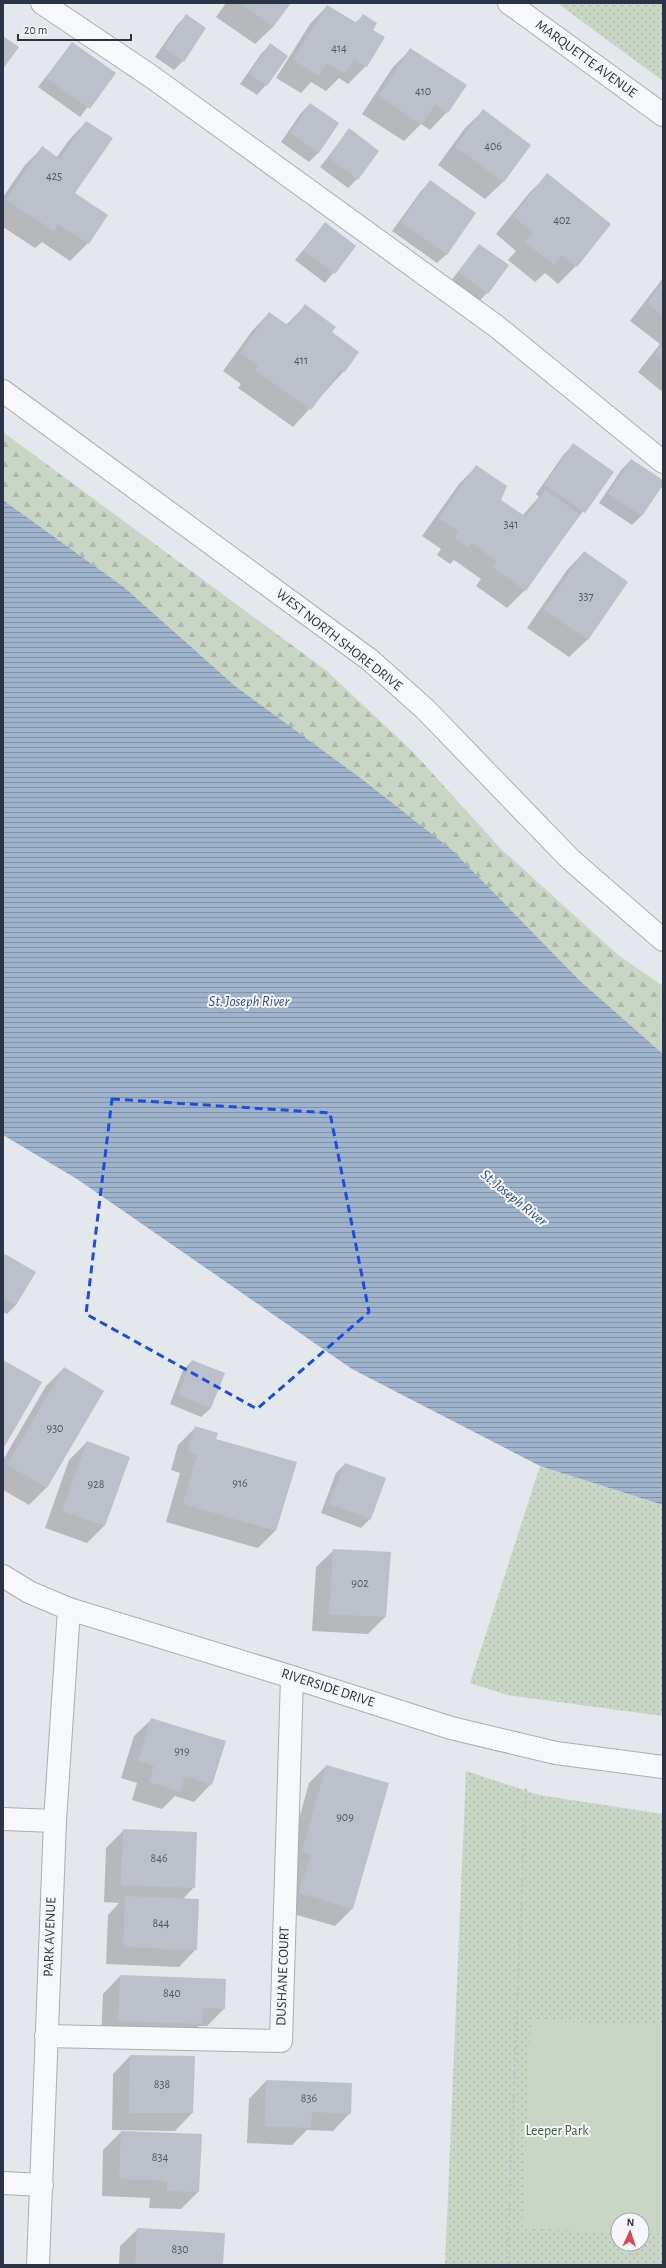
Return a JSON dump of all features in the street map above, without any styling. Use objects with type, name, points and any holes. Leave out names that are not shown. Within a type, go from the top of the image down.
[{"type":"street","points":[[42,3],[152,77],[496,326],[663,462]]},
{"type":"street","name":"MARQUETTE AVENUE","points":[[509,3],[663,115]]},
{"type":"street","name":"WEST NORTH SHORE DRIVE","points":[[3,391],[370,660],[425,709],[570,859],[663,940]]},
{"type":"street","name":"RIVERSIDE DRIVE","points":[[3,1576],[29,1592],[69,1609],[292,1677],[451,1728],[556,1753],[663,1767]]},
{"type":"street","name":"PARK AVENUE","points":[[38,2265],[55,1821],[69,1609]]},
{"type":"street","name":"DUSHANE COURT","points":[[46,2036],[281,2040],[292,1677]]},
{"type":"street","points":[[3,1818],[55,1821]]},
{"type":"street","points":[[3,2184],[42,2185]]},
{"type":"path","points":[[507,2265],[526,1785]]},
{"type":"highlighted area","points":[[112,1099],[330,1113],[369,1312],[257,1409],[86,1314]]},
{"type":"green space","points":[[557,3],[663,3],[663,81]]},
{"type":"green space","points":[[3,432],[327,671],[414,753],[501,849],[618,955],[663,986],[663,1054],[235,686],[125,588],[3,500]]},
{"type":"green space","points":[[540,1466],[663,1505],[663,1716],[507,1695],[470,1683]]},
{"type":"green space","name":"Leeper Park","points":[[466,1771],[539,1795],[663,1814],[663,2265],[445,2265]]},
{"type":"green space","points":[[531,2020],[663,2026],[663,2234],[650,2233],[650,2212],[610,2212],[610,2232],[522,2228]]},
{"type":"water","name":"St. Joseph River","points":[[3,500],[125,588],[235,686],[363,780],[452,850],[580,981],[663,1054],[663,1505],[540,1466],[352,1369],[77,1179],[3,1135]]},
{"type":"building","points":[[239,3],[291,3],[273,27]]},
{"type":"building","points":[[327,5],[357,23],[363,14],[377,23],[373,30],[385,37],[367,67],[354,59],[345,74],[327,63],[319,76],[293,60]]},
{"type":"building","points":[[186,14],[206,28],[184,62],[164,48]]},
{"type":"building","points":[[3,36],[19,47],[3,69]]},
{"type":"building","points":[[72,42],[116,73],[90,109],[46,78]]},
{"type":"building","points":[[270,43],[288,56],[267,86],[249,74]]},
{"type":"building","points":[[410,48],[467,85],[448,113],[435,104],[422,125],[379,96]]},
{"type":"building","points":[[310,103],[339,123],[319,153],[290,133]]},
{"type":"building","points":[[483,109],[531,145],[504,182],[455,147]]},
{"type":"building","points":[[86,121],[113,138],[75,193],[108,215],[89,244],[58,224],[54,231],[6,200],[42,146],[60,159]]},
{"type":"building","points":[[349,128],[379,151],[358,180],[328,157]]},
{"type":"building","points":[[547,173],[611,224],[577,267],[562,255],[554,265],[525,242],[533,233],[513,216]]},
{"type":"building","points":[[430,180],[476,213],[447,255],[401,222]]},
{"type":"building","points":[[325,222],[356,246],[335,274],[303,251]]},
{"type":"building","points":[[479,244],[509,265],[488,294],[458,272]]},
{"type":"building","points":[[663,282],[663,316],[647,303]]},
{"type":"building","points":[[305,304],[336,327],[332,332],[359,352],[345,372],[342,369],[311,410],[255,370],[258,366],[240,353],[269,312],[289,326]]},
{"type":"building","points":[[663,344],[663,361],[655,354]]},
{"type":"building","points":[[573,443],[614,472],[585,513],[544,485]]},
{"type":"building","points":[[631,459],[663,480],[663,485],[642,516],[608,494]]},
{"type":"building","points":[[476,465],[507,486],[501,500],[526,517],[545,490],[580,514],[526,591],[493,568],[497,561],[471,543],[468,548],[454,537],[458,531],[439,518]]},
{"type":"building","points":[[584,551],[628,582],[588,640],[544,610]]},
{"type":"building","points":[[5,1254],[36,1272],[16,1305],[3,1297],[3,1257]]},
{"type":"building","points":[[3,1360],[42,1382],[3,1449]]},
{"type":"building","points":[[192,1360],[225,1373],[211,1408],[178,1395]]},
{"type":"building","points":[[64,1367],[104,1391],[47,1488],[7,1465]]},
{"type":"building","points":[[195,1426],[218,1433],[216,1439],[297,1462],[276,1531],[183,1504],[197,1455],[188,1452]]},
{"type":"building","points":[[87,1441],[130,1457],[105,1526],[62,1511]]},
{"type":"building","points":[[345,1463],[386,1478],[371,1519],[329,1504]]},
{"type":"building","points":[[333,1549],[391,1552],[386,1617],[329,1614]]},
{"type":"building","points":[[151,1718],[226,1741],[212,1785],[185,1776],[180,1792],[149,1782],[154,1766],[138,1761]]},
{"type":"building","points":[[326,1765],[389,1783],[353,1909],[299,1893],[311,1854],[302,1852]]},
{"type":"building","points":[[123,1829],[197,1832],[195,1888],[121,1885]]},
{"type":"building","points":[[125,1896],[199,1899],[197,1950],[123,1947]]},
{"type":"building","points":[[120,1975],[226,1979],[225,2009],[203,2008],[202,2024],[118,2021]]},
{"type":"building","points":[[130,2055],[195,2056],[193,2113],[129,2113]]},
{"type":"building","points":[[266,2080],[352,2083],[351,2114],[312,2112],[311,2128],[265,2126]]},
{"type":"building","points":[[121,2131],[202,2134],[199,2192],[167,2191],[167,2181],[119,2179]]},
{"type":"building","points":[[137,2228],[225,2233],[223,2265],[135,2265]]}]
